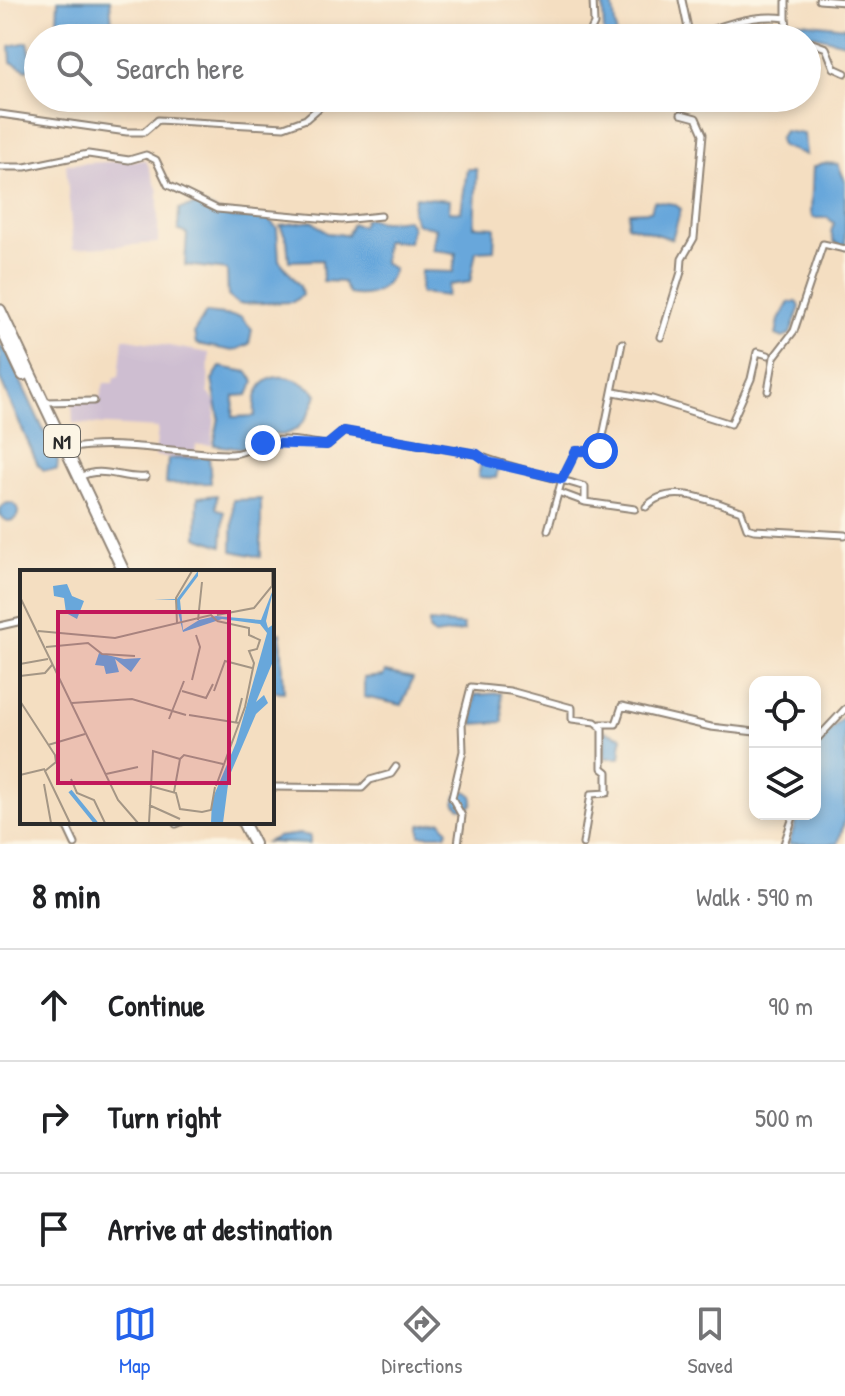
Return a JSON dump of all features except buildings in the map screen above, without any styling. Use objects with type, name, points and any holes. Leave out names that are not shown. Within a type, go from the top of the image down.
[{"type":"highway","name":"N1","points":[[0,310],[123,570]]},
{"type":"highway","name":"N1","points":[[0,326],[116,570]]},
{"type":"highway","points":[[237,824],[246,844]]},
{"type":"highway","points":[[244,824],[254,844]]},
{"type":"street","points":[[593,0],[594,24]]},
{"type":"street","points":[[682,0],[688,24]]},
{"type":"street","points":[[786,0],[787,24]]},
{"type":"street","points":[[819,0],[845,2]]},
{"type":"street","points":[[736,24],[756,18],[786,18]]},
{"type":"street","points":[[821,46],[826,48],[834,68],[845,73]]},
{"type":"street","points":[[0,114],[144,132],[158,120],[281,127],[306,119],[314,112]]},
{"type":"street","points":[[661,337],[681,272],[682,259],[694,238],[702,173],[703,134],[696,118],[681,114]]},
{"type":"street","points":[[0,167],[25,167],[88,154],[129,160],[146,155],[156,160],[168,185],[217,209],[341,220],[381,216]]},
{"type":"street","points":[[768,391],[774,357],[794,331],[823,244],[845,249]]},
{"type":"street","points":[[548,530],[562,479],[576,451],[600,451],[622,343]]},
{"type":"street","points":[[614,392],[652,399],[731,424],[751,379],[757,352],[768,355]]},
{"type":"street","points":[[44,403],[94,401]]},
{"type":"street","points":[[66,449],[103,445],[184,454],[237,454],[269,441],[327,445],[344,431],[354,432],[477,454],[488,462],[562,479],[585,487],[585,502]]},
{"type":"street","points":[[79,478],[99,472],[116,473],[129,479],[146,477]]},
{"type":"street","points":[[558,492],[585,502],[635,509]]},
{"type":"street","points":[[646,507],[656,498],[673,493],[722,503],[741,511],[744,524],[754,530],[845,535]]},
{"type":"street","points":[[0,626],[20,621]]},
{"type":"street","points":[[458,844],[462,816],[452,798],[463,751],[462,722],[471,687],[545,699],[572,708],[572,719],[600,724],[616,724],[622,706],[711,727],[749,731]]},
{"type":"street","points":[[821,735],[845,709]]},
{"type":"street","points":[[583,844],[591,794],[607,793],[600,724]]},
{"type":"street","points":[[274,787],[362,788],[370,780],[391,774],[396,767]]},
{"type":"street","points":[[784,844],[792,820]]},
{"type":"street","points":[[66,825],[75,844]]},
{"type":"shaded area","points":[[146,160],[158,191],[158,243],[73,249],[66,164]]},
{"type":"shaded area","points":[[123,338],[209,353],[208,392],[216,403],[212,445],[196,445],[194,459],[155,456],[158,428],[73,423],[72,400],[100,398],[104,383],[113,383],[114,377],[119,377]]},
{"type":"water","points":[[58,0],[110,0],[112,24],[57,24]]},
{"type":"water","points":[[603,0],[612,0],[615,24],[604,24]]},
{"type":"water","points":[[783,20],[818,24],[778,24]]},
{"type":"water","points":[[821,24],[845,27],[845,43],[821,37]]},
{"type":"water","points":[[24,43],[24,68],[11,62],[10,46]]},
{"type":"water","points":[[784,131],[804,134],[806,155],[781,146],[779,139]]},
{"type":"water","points":[[823,163],[838,164],[845,181],[845,248],[834,242],[831,232],[834,223],[828,218],[814,218],[811,213],[813,167]]},
{"type":"water","points":[[467,169],[476,169],[477,172],[474,226],[495,227],[494,250],[476,251],[470,282],[449,285],[447,296],[420,293],[421,271],[453,272],[456,253],[432,250],[436,228],[417,224],[412,212],[415,197],[450,200],[449,211],[461,212]]},
{"type":"water","points":[[654,201],[674,204],[681,209],[672,239],[627,225],[629,212],[651,211]]},
{"type":"water","points":[[201,204],[232,218],[267,218],[277,228],[279,260],[300,286],[302,295],[293,302],[238,304],[228,296],[227,270],[185,265],[187,234],[178,230],[179,209]]},
{"type":"water","points":[[364,219],[379,222],[407,219],[412,226],[409,242],[385,241],[384,263],[394,269],[387,282],[377,291],[364,295],[349,294],[343,282],[323,281],[322,260],[289,261],[287,240],[280,225],[312,221],[327,233],[347,235],[352,224],[362,226]]},
{"type":"water","points":[[789,302],[797,302],[800,307],[790,334],[783,338],[776,335],[779,320]]},
{"type":"water","points":[[206,313],[241,317],[252,329],[249,344],[233,351],[196,344],[194,332]]},
{"type":"water","points":[[0,345],[7,352],[58,461],[57,470],[44,470],[38,465],[0,379]]},
{"type":"water","points":[[220,367],[248,372],[254,381],[248,395],[234,396],[233,417],[255,416],[259,389],[274,378],[295,380],[317,394],[303,422],[289,433],[271,434],[260,429],[256,441],[243,449],[214,445],[219,417],[212,380]]},
{"type":"water","points":[[209,457],[211,483],[166,484],[168,459]]},
{"type":"water","points":[[481,463],[499,464],[496,478],[478,477]]},
{"type":"water","points":[[217,495],[216,508],[224,512],[222,546],[197,537],[198,497]]},
{"type":"water","points":[[261,499],[261,557],[232,551],[233,500]]},
{"type":"water","points":[[5,503],[13,503],[18,512],[16,519],[5,521],[0,516],[0,508]]},
{"type":"water","points":[[429,622],[463,625],[464,631],[434,635],[429,630]]},
{"type":"water","points":[[281,633],[284,692],[274,691],[274,634]]},
{"type":"water","points":[[385,672],[413,678],[402,705],[364,697],[364,678],[383,676]]},
{"type":"water","points":[[501,693],[503,722],[473,724],[475,695]]},
{"type":"water","points":[[845,716],[845,819],[838,844],[789,844],[796,820],[821,820],[821,740]]},
{"type":"water","points":[[605,731],[622,737],[620,758],[605,758]]},
{"type":"water","points":[[460,791],[468,791],[473,800],[471,807],[460,809],[455,804],[455,796]]},
{"type":"water","points":[[441,821],[448,830],[445,835],[420,835],[420,825]]},
{"type":"water","points":[[310,836],[310,844],[267,842],[277,837]]},
{"type":"route","points":[[263,443],[284,441],[327,445],[337,441],[344,431],[364,432],[477,454],[488,462],[519,466],[562,479],[576,451],[600,451]]}]
